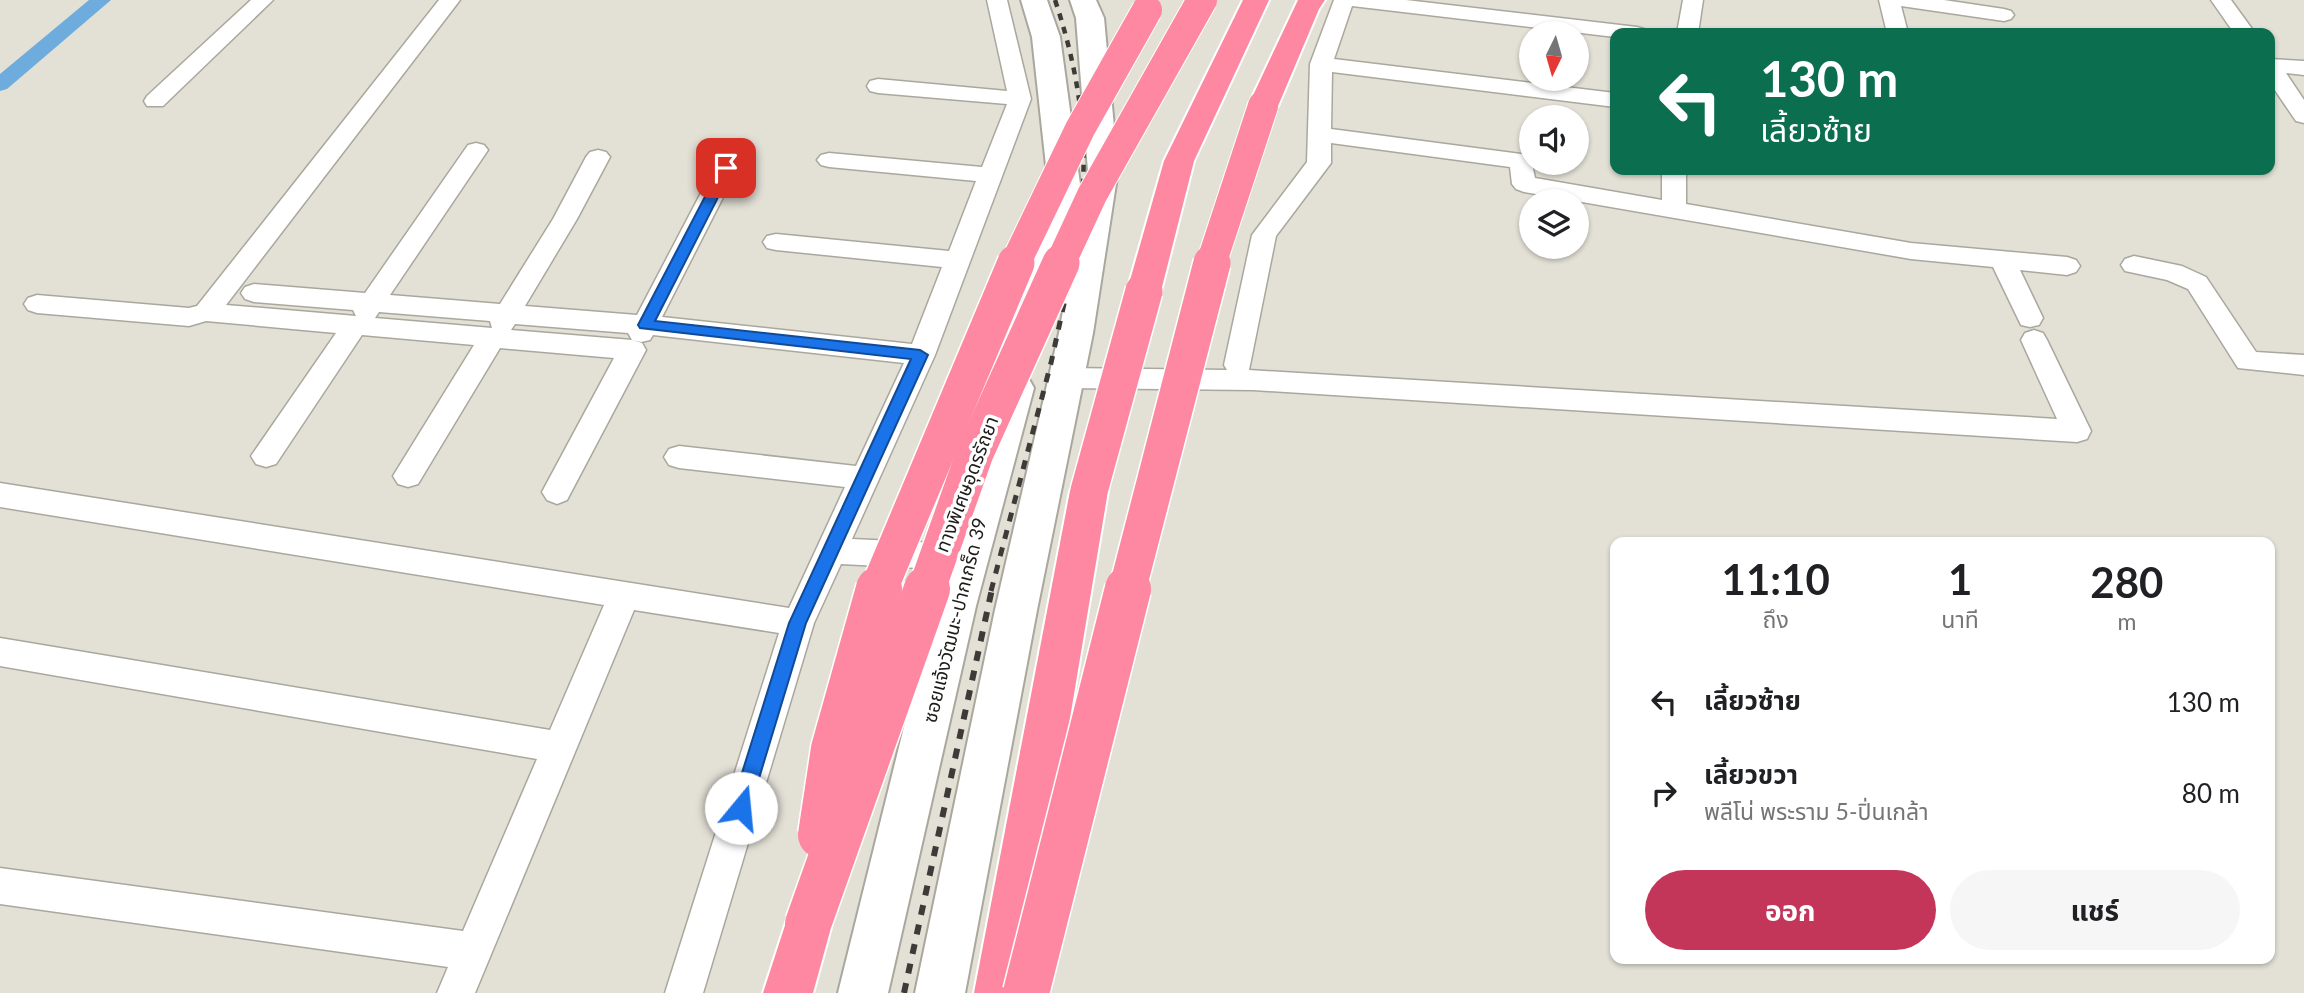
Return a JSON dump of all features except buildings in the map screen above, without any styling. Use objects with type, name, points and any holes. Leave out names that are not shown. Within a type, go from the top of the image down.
[{"type":"highway","name":"ทางพิเศษอุดรรัถยา","points":[[788,993],[808,924],[975,453],[1092,195],[1202,0]]},
{"type":"highway","points":[[999,993],[1089,491],[1179,161],[1256,0]]},
{"type":"highway","points":[[1026,993],[1203,290],[1263,106],[1306,7],[1312,0]]},
{"type":"highway","points":[[808,924],[834,749],[877,594],[1002,292],[1080,129],[1151,3]]},
{"type":"main road","name":"ซอยแจ้งวัฒนะ-ปากเกร็ด 39","points":[[863,993],[969,557],[1033,329],[1064,184],[1046,37],[1034,0]]},
{"type":"main road","points":[[940,993],[1076,333],[1103,171],[1090,18],[1083,0]]},
{"type":"street","points":[[155,101],[263,0]]},
{"type":"street","points":[[206,312],[450,0]]},
{"type":"street","points":[[684,993],[798,623],[920,355],[1020,99],[997,0]]},
{"type":"street","points":[[1238,365],[1264,234],[1319,163],[1321,64],[1344,0]]},
{"type":"street","points":[[1353,0],[1610,30]]},
{"type":"street","points":[[1689,28],[1693,0]]},
{"type":"street","points":[[1889,0],[1896,28]]},
{"type":"street","points":[[1901,0],[2004,16]]},
{"type":"street","points":[[2221,0],[2241,28]]},
{"type":"street","points":[[1321,64],[1610,99]]},
{"type":"street","points":[[2275,66],[2304,68]]},
{"type":"street","points":[[2275,73],[2304,116]]},
{"type":"street","points":[[878,86],[1020,99]]},
{"type":"street","points":[[1319,134],[1521,161],[1524,184],[1911,251],[2067,265]]},
{"type":"street","points":[[266,456],[476,150]]},
{"type":"street","points":[[408,476],[565,219],[598,157]]},
{"type":"street","points":[[828,160],[989,174]]},
{"type":"street","points":[[557,492],[726,168]]},
{"type":"street","points":[[1674,175],[1674,210]]},
{"type":"street","points":[[776,242],[955,260]]},
{"type":"street","points":[[1065,378],[1253,380],[2077,431],[2001,259]]},
{"type":"street","points":[[2134,265],[2180,274],[2197,283],[2248,361],[2304,365]]},
{"type":"street","points":[[254,293],[365,313]]},
{"type":"street","points":[[37,304],[189,317],[206,312],[365,313],[640,336],[920,355]]},
{"type":"street","points":[[679,457],[864,478]]},
{"type":"street","points":[[0,495],[798,623]]},
{"type":"street","points":[[831,551],[969,557]]},
{"type":"street","points":[[456,993],[624,595]]},
{"type":"street","points":[[0,652],[560,747]]},
{"type":"street","points":[[0,887],[473,951]]},
{"type":"waterway","points":[[0,85],[101,0]]},
{"type":"railway","points":[[1055,0],[1073,66],[1082,131],[1082,196],[1073,264]]},
{"type":"railway","points":[[991,591],[1051,363],[1073,263]]},
{"type":"railway","points":[[904,993],[992,589]]},
{"type":"route","points":[[726,168],[645,325],[920,355],[798,623],[741,808]]}]
